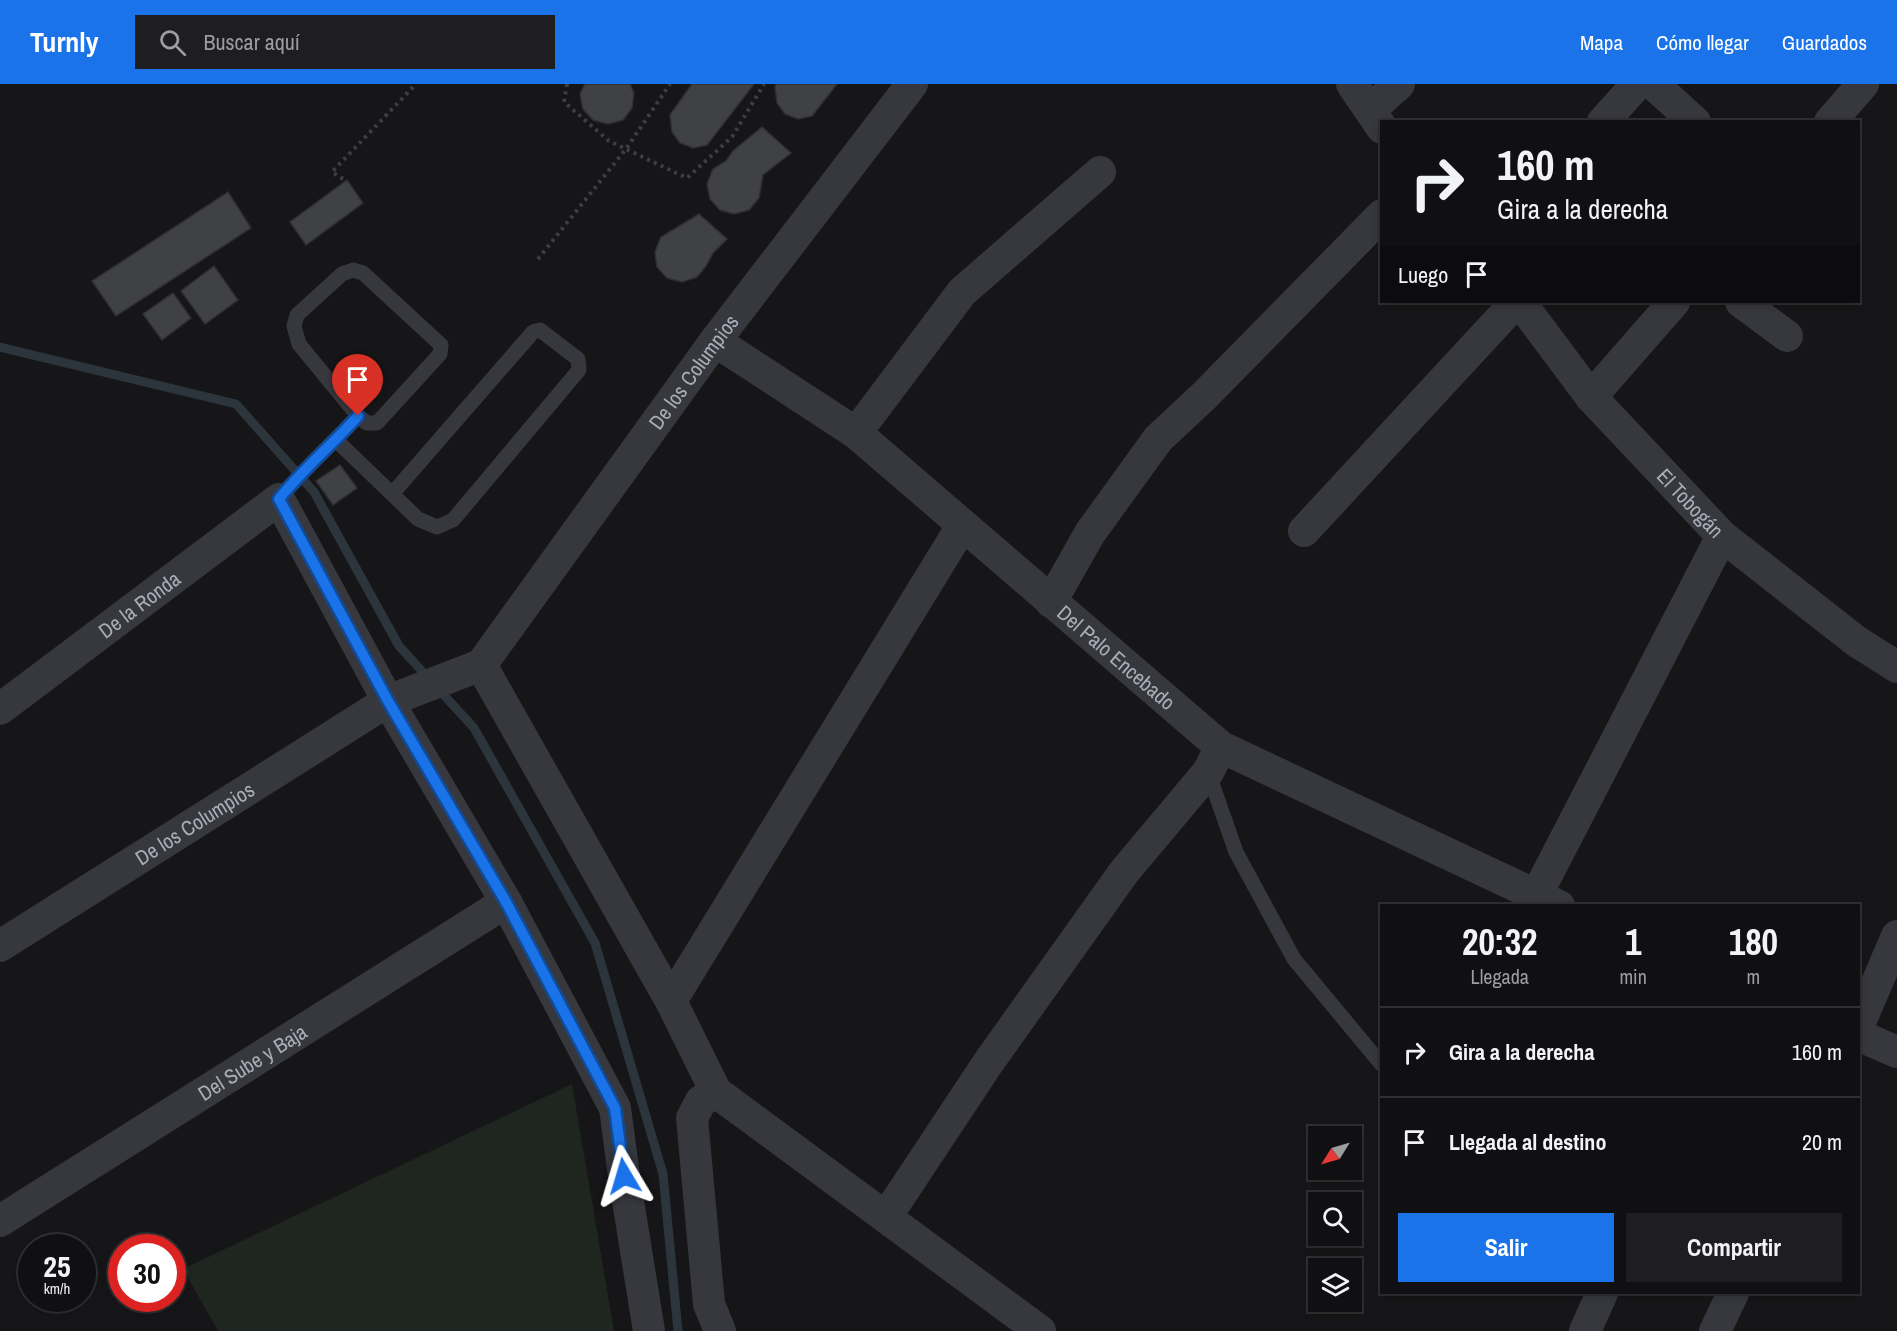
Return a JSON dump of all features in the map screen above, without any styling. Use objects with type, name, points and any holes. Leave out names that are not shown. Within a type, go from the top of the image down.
[{"type":"street","name":"De los Columpios","points":[[0,946],[399,697],[470,669],[715,341],[912,84]]},
{"type":"street","points":[[1352,84],[1376,119],[1399,84]]},
{"type":"street","points":[[1605,120],[1637,84]]},
{"type":"street","points":[[1653,84],[1693,120]]},
{"type":"street","points":[[1832,120],[1863,84]]},
{"type":"street","points":[[856,434],[962,292],[1100,172]]},
{"type":"street","points":[[1051,602],[1090,533],[1158,439],[1204,396],[1380,216]]},
{"type":"street","points":[[1304,531],[1517,303]]},
{"type":"street","name":"El Tobogán","points":[[1519,303],[1591,397],[1722,536],[1856,641],[1897,667]]},
{"type":"street","points":[[1591,397],[1673,303]]},
{"type":"street","points":[[1742,303],[1787,336]]},
{"type":"street","name":"Del Palo Encebado","points":[[715,341],[856,434],[1051,602],[1214,759],[1544,903]]},
{"type":"street","points":[[285,492],[399,697],[615,1108],[649,1331]]},
{"type":"street","name":"De la Ronda","points":[[0,709],[285,492]]},
{"type":"street","points":[[671,1001],[962,526]]},
{"type":"street","points":[[1544,903],[1722,536]]},
{"type":"street","points":[[470,669],[671,1001],[716,1092],[1040,1331]]},
{"type":"street","points":[[886,1217],[988,1063],[1124,872],[1214,759]]},
{"type":"street","name":"Del Sube y Baja","points":[[0,1221],[506,902]]},
{"type":"street","points":[[1860,1022],[1897,936]]},
{"type":"street","points":[[1860,1036],[1897,1052]]},
{"type":"street","points":[[716,1092],[701,1101],[692,1118],[710,1304],[720,1331]]},
{"type":"street","points":[[1585,1331],[1602,1294]]},
{"type":"street","points":[[1715,1331],[1733,1294]]},
{"type":"lane","points":[[353,270],[363,273],[441,345],[441,354],[377,423],[367,423],[358,416],[299,344],[294,326],[297,315],[342,274],[353,270]]},
{"type":"lane","points":[[336,440],[392,494],[418,519],[437,527],[453,520],[579,370],[578,359],[546,333],[540,330],[533,332],[392,494]]},
{"type":"lane","points":[[285,492],[308,465],[358,416]]},
{"type":"lane","points":[[1214,759],[1236,852],[1294,959],[1380,1063]]},
{"type":"path","points":[[343,179],[332,172],[416,84]]},
{"type":"path","points":[[567,84],[564,102],[609,141],[687,178],[732,136],[764,84]]},
{"type":"path","points":[[538,259],[626,149],[670,84]]},
{"type":"shaded area","points":[[572,1084],[614,1331],[218,1331],[186,1274],[186,1268]]},
{"type":"building","points":[[585,84],[630,84],[634,93],[632,108],[623,120],[608,124],[593,120],[583,109],[580,94]]},
{"type":"building","points":[[692,84],[754,84],[707,145],[693,148],[680,143],[672,132],[670,115]]},
{"type":"building","points":[[777,84],[837,84],[812,116],[798,119],[785,114],[777,103],[775,86]]},
{"type":"building","points":[[762,127],[791,153],[763,175],[759,198],[749,210],[734,214],[720,210],[710,199],[707,184],[713,169],[726,161],[733,151]]},
{"type":"building","points":[[347,180],[363,203],[306,245],[290,222]]},
{"type":"building","points":[[228,192],[251,228],[116,316],[92,281]]},
{"type":"building","points":[[699,214],[727,239],[713,253],[697,277],[682,282],[667,278],[657,267],[655,252],[661,237]]},
{"type":"building","points":[[214,266],[238,300],[205,324],[181,291]]},
{"type":"building","points":[[173,293],[191,318],[162,340],[143,314]]},
{"type":"building","points":[[340,465],[357,488],[333,505],[316,481]]},
{"type":"waterway","points":[[0,347],[236,404],[314,492],[399,646],[474,728],[595,943],[663,1174],[678,1331]]},
{"type":"route","points":[[358,416],[308,465],[279,499],[388,701],[506,902],[615,1108],[624,1176]]}]
